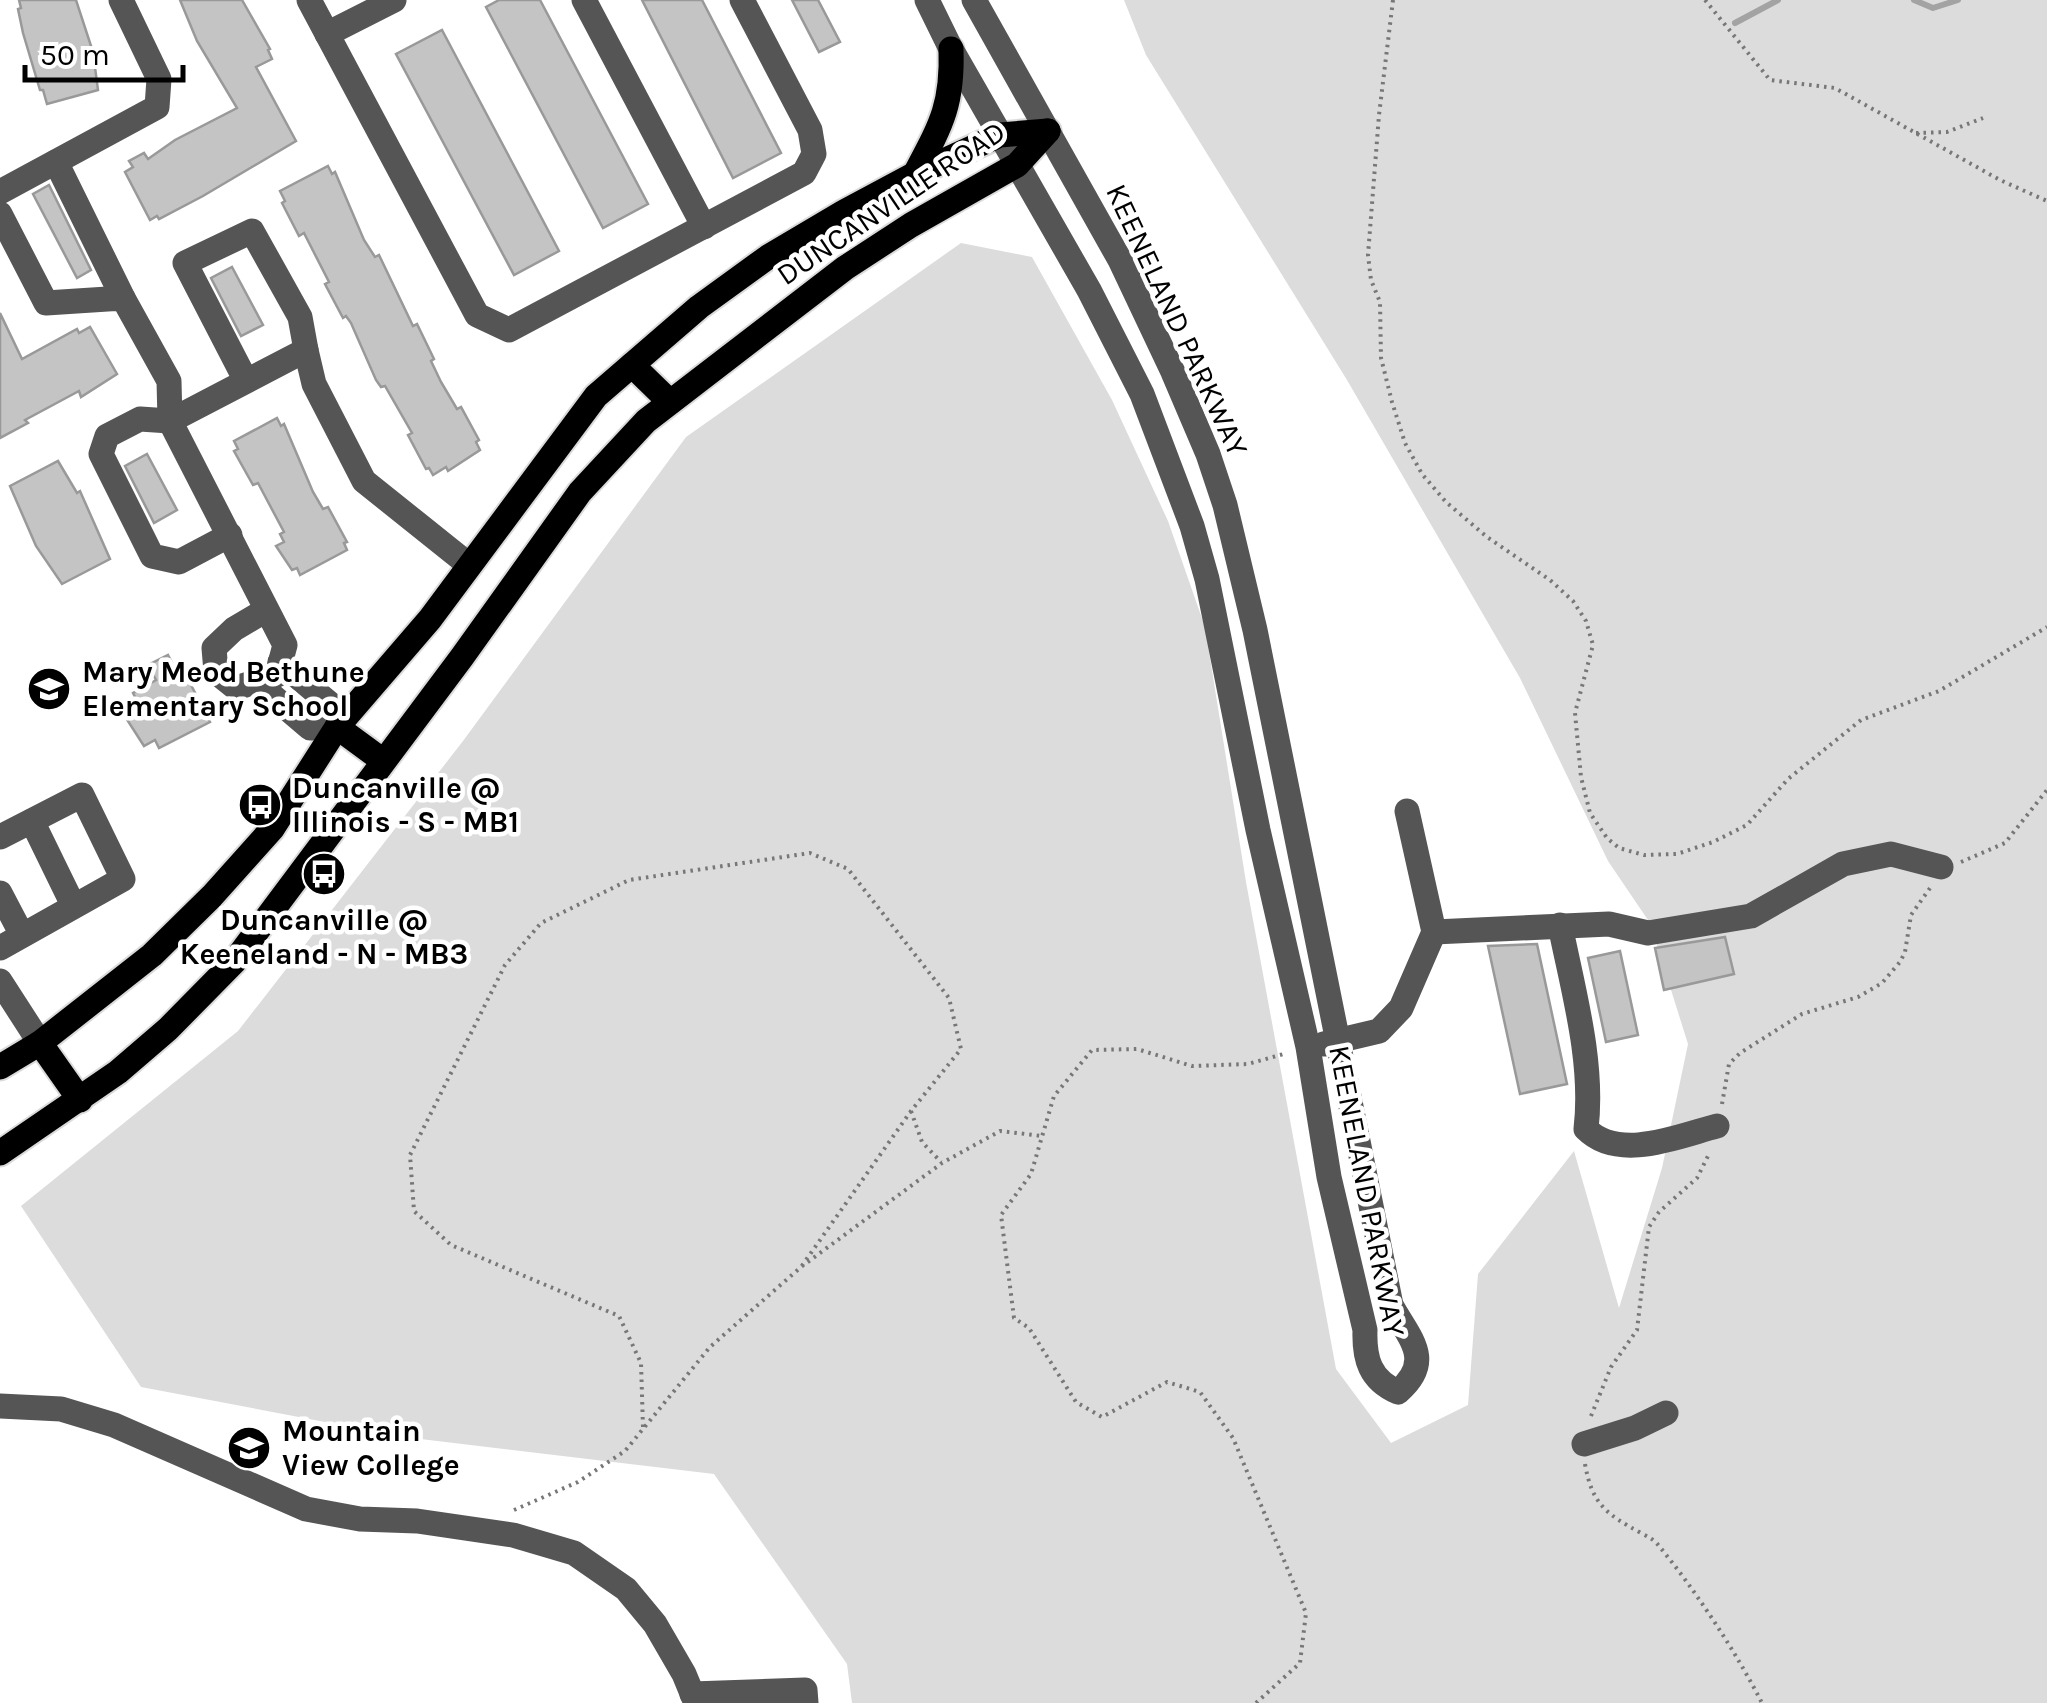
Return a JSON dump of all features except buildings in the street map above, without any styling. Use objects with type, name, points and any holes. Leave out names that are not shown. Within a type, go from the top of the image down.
[{"type":"main road","points":[[915,174],[948,108],[951,49]]},
{"type":"main road","name":"DUNCANVILLE ROAD","points":[[0,1068],[40,1043],[152,956],[272,829],[338,728],[430,618],[596,396],[699,306],[768,258],[915,174],[1000,134],[1048,132]]},
{"type":"main road","name":"DUNCANVILLE ROAD","points":[[0,1154],[80,1100],[168,1028],[234,962],[580,492],[646,421],[845,268],[1017,165],[1048,132]]},
{"type":"main road","points":[[632,364],[670,402]]},
{"type":"main road","points":[[338,728],[382,760]]},
{"type":"main road","points":[[40,1043],[80,1100]]},
{"type":"street","points":[[0,192],[157,106],[159,79],[121,0]]},
{"type":"street","points":[[309,0],[477,315],[509,330],[804,173],[814,154],[810,130],[742,0]]},
{"type":"street","points":[[327,34],[394,0]]},
{"type":"street","points":[[584,0],[704,227]]},
{"type":"street","name":"KEENELAND PARKWAY","points":[[927,0],[1084,281],[1142,394],[1165,450],[1207,579],[1308,1048],[1329,1177],[1365,1330],[1364,1354],[1380,1383],[1398,1392],[1412,1380],[1419,1361],[1416,1348],[1391,1305],[1225,505],[1173,372],[1120,260],[974,0]]},
{"type":"street","points":[[56,162],[122,298],[169,382],[170,420],[285,645],[277,675],[236,688],[216,672],[214,648],[234,629],[266,610]]},
{"type":"street","points":[[0,214],[46,302],[122,298]]},
{"type":"street","points":[[246,381],[185,263],[252,231],[300,317],[314,384],[364,482],[469,566]]},
{"type":"street","points":[[1084,281],[1120,260]]},
{"type":"street","points":[[230,535],[179,562],[152,556],[101,454],[107,436],[140,420],[170,420],[306,350]]},
{"type":"street","points":[[256,682],[310,728],[338,728],[328,702],[280,662]]},
{"type":"street","points":[[0,837],[82,796],[123,879],[9,934],[0,892]]},
{"type":"street","points":[[1308,1048],[1379,1031],[1401,1008],[1434,932],[1407,812]]},
{"type":"street","points":[[32,821],[73,904]]},
{"type":"street","points":[[1434,932],[1608,924],[1648,933],[1751,916],[1843,864],[1891,854],[1941,867]]},
{"type":"street","points":[[1560,925],[1581,1036],[1588,1109],[1586,1130],[1615,1145],[1648,1143],[1717,1126]]},
{"type":"street","points":[[0,980],[40,1043]]},
{"type":"street","points":[[0,1406],[61,1409],[114,1424],[306,1509],[360,1519],[417,1520],[514,1534],[574,1554],[626,1589],[655,1624],[694,1699],[805,1690],[806,1703]]},
{"type":"street","points":[[1584,1444],[1635,1428],[1666,1413]]},
{"type":"path","points":[[1394,0],[1379,115],[1368,256],[1371,280],[1380,302],[1381,358],[1392,402],[1405,443],[1422,474],[1446,502],[1487,537],[1550,580],[1573,601],[1586,621],[1593,645],[1576,713],[1581,777],[1590,813],[1607,838],[1619,848],[1644,855],[1677,854],[1747,826],[1788,779],[1861,720],[1938,691],[2047,628]]},
{"type":"path","points":[[1705,0],[1770,80],[1835,88],[2000,180],[2047,201]]},
{"type":"path","points":[[1916,133],[1947,132],[1983,118]]},
{"type":"path","points":[[1762,1703],[1736,1656],[1656,1540],[1605,1512],[1588,1486],[1584,1444],[1604,1383],[1637,1330],[1649,1227],[1659,1212],[1697,1178],[1710,1155],[1733,1058],[1783,1024],[1870,991],[1892,974],[1905,952],[1911,915],[1941,867],[1999,848],[2013,836],[2047,790]]},
{"type":"path","points":[[642,1427],[642,1363],[619,1316],[451,1245],[414,1211],[410,1155],[505,966],[541,924],[629,880],[810,853],[848,868],[949,998],[961,1049],[801,1266]]},
{"type":"path","points":[[1256,1703],[1300,1663],[1306,1613],[1233,1438],[1200,1392],[1167,1382],[1102,1417],[1076,1402],[1029,1328],[1014,1318],[1001,1215],[1031,1174],[1054,1096],[1092,1050],[1137,1049],[1192,1066],[1248,1064],[1308,1048]]},
{"type":"path","points":[[911,1112],[922,1142],[942,1164]]},
{"type":"path","points":[[508,1513],[578,1482],[624,1451],[710,1347],[801,1266],[942,1164],[1000,1131],[1042,1136]]},
{"type":"shaded area","points":[[1124,0],[2047,0],[2047,1703],[852,1703],[847,1664],[714,1474],[404,1437],[141,1387],[21,1206],[238,1031],[463,741],[686,437],[961,243],[1032,257],[1112,400],[1168,521],[1205,627],[1246,882],[1336,1369],[1391,1443],[1468,1405],[1478,1274],[1574,1151],[1619,1308],[1662,1168],[1688,1044],[1650,923],[1608,861],[1520,678],[1347,380],[1146,55]]},
{"type":"waterway","points":[[1735,23],[1778,0]]},
{"type":"waterway","points":[[1914,0],[1933,8],[1958,0]]},
{"type":"place","name":"Mary Meod Bethune Elementary School","points":[[49,689]]},
{"type":"place","name":"Duncanville @ Illinois - S - MB1","points":[[260,805]]},
{"type":"place","name":"Duncanville @ Keeneland - N - MB3","points":[[324,874]]},
{"type":"place","name":"Mountain View College","points":[[249,1448]]}]
